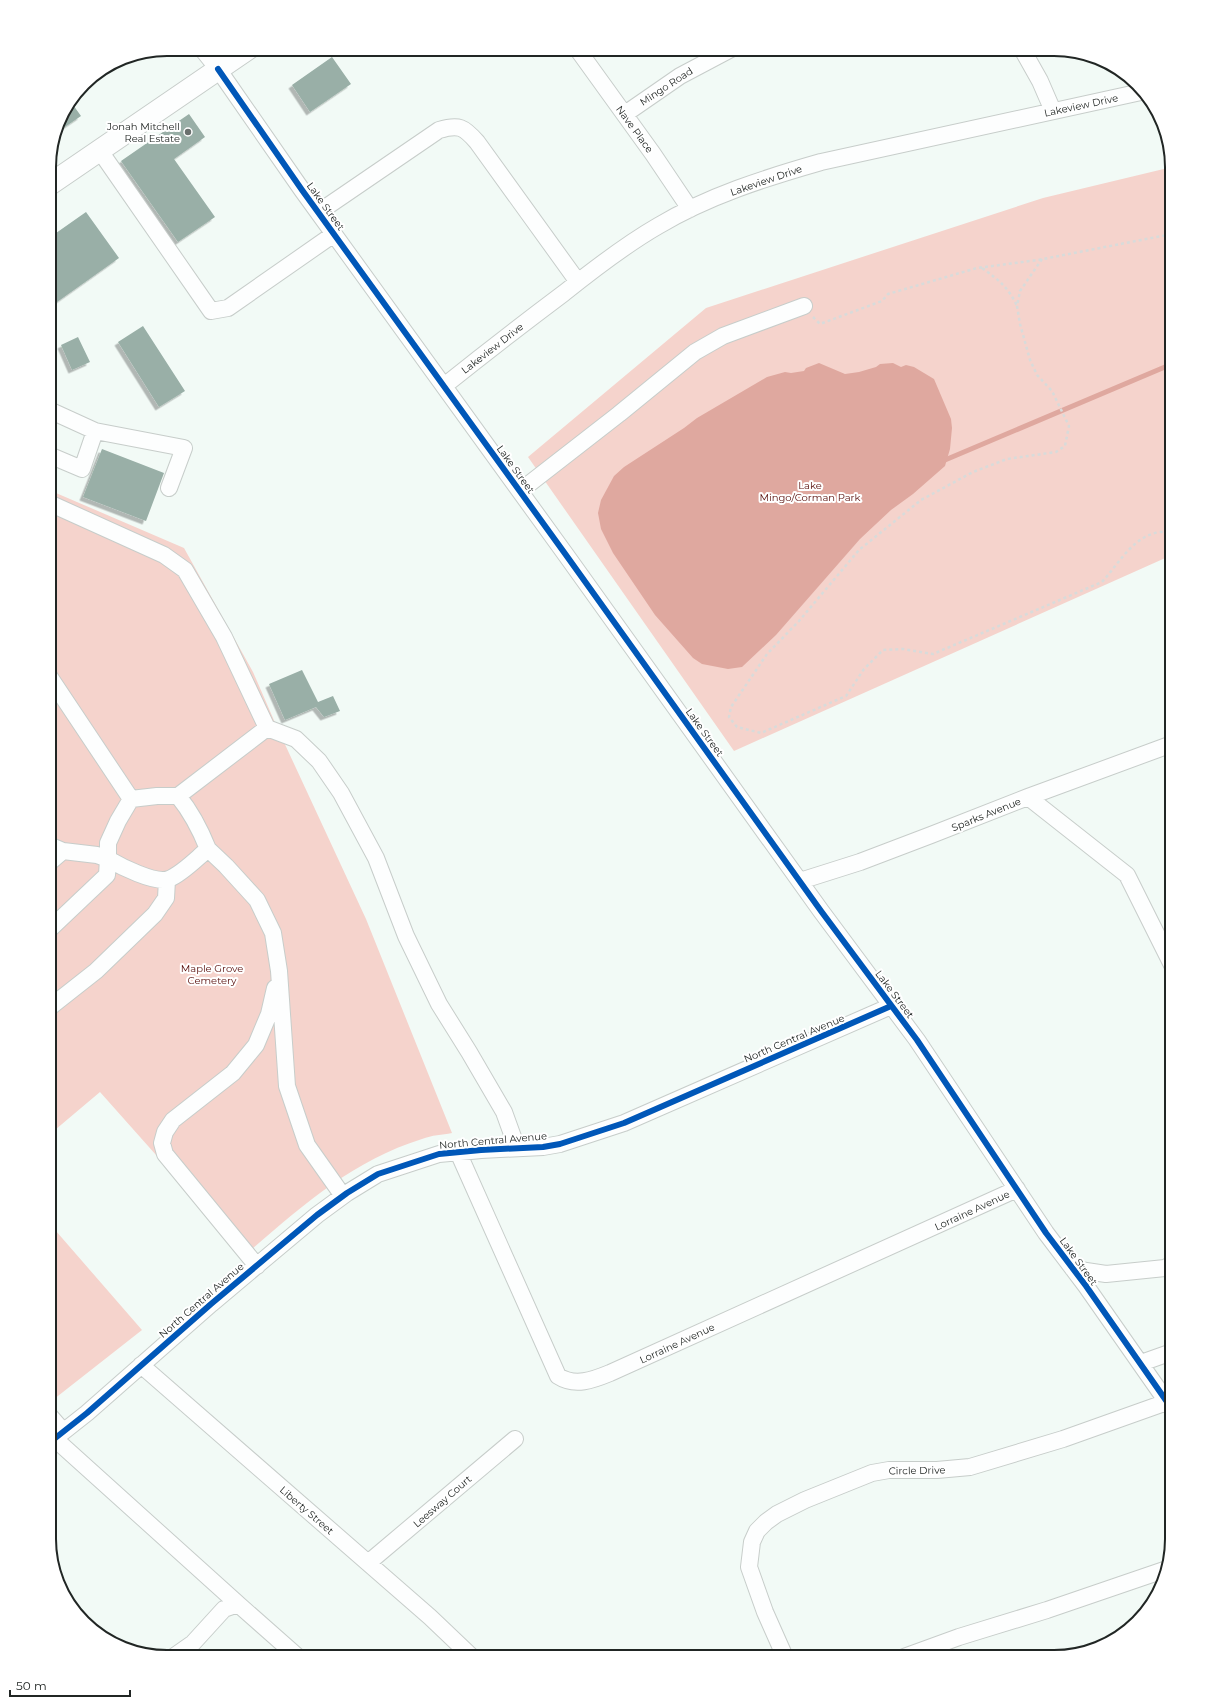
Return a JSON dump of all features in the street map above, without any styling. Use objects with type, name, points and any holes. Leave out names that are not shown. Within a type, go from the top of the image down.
[{"type":"main road","points":[[56,180],[238,56]]},
{"type":"street","name":"Lake Street","points":[[208,56],[800,882],[917,1040],[1046,1233],[1165,1398]]},
{"type":"street","name":"Nave Place","points":[[582,56],[625,114],[690,209]]},
{"type":"street","name":"Mingo Road","points":[[625,114],[680,76],[718,56]]},
{"type":"street","points":[[1026,56],[1053,111]]},
{"type":"street","name":"Lakeview Drive","points":[[444,386],[578,282],[657,226],[690,209],[738,188],[821,162],[1137,93]]},
{"type":"street","points":[[319,212],[439,130],[453,126],[467,131],[477,142],[578,282]]},
{"type":"street","points":[[100,151],[211,311],[228,308],[334,234]]},
{"type":"street","points":[[520,491],[619,414],[694,352],[723,336],[804,306]]},
{"type":"street","points":[[56,413],[95,431],[184,448],[169,488]]},
{"type":"street","points":[[56,458],[82,469],[95,431]]},
{"type":"street","points":[[56,506],[164,555],[185,570],[224,637],[267,728],[296,739],[318,761],[341,793],[376,858],[406,936],[439,1004],[470,1052],[504,1112],[517,1148]]},
{"type":"street","points":[[56,686],[131,798]]},
{"type":"street","points":[[131,798],[178,796],[267,728]]},
{"type":"street","name":"Sparks Avenue","points":[[800,882],[917,841],[1028,797],[1165,747]]},
{"type":"street","points":[[178,796],[190,810],[208,849],[226,866],[257,900],[273,933],[279,971],[287,1086],[307,1145],[343,1196]]},
{"type":"street","points":[[1028,797],[1127,875],[1165,951]]},
{"type":"street","points":[[56,923],[107,874],[108,843],[131,798]]},
{"type":"street","points":[[56,848],[97,855],[126,869],[149,877],[167,880],[182,871],[208,849]]},
{"type":"street","points":[[56,1002],[96,971],[155,914],[166,898],[167,880]]},
{"type":"street","points":[[257,1266],[165,1154],[162,1142],[164,1132],[173,1120],[233,1074],[256,1045],[269,1014],[279,971]]},
{"type":"street","name":"North Central Avenue","points":[[56,1438],[317,1215],[343,1196],[378,1174],[439,1154],[543,1147],[560,1144],[624,1123],[891,1006]]},
{"type":"street","name":"Lorraine Avenue","points":[[458,1152],[558,1376],[570,1382],[585,1382],[610,1373],[1017,1189]]},
{"type":"street","points":[[1073,1269],[1106,1274],[1165,1268]]},
{"type":"street","points":[[1140,1363],[1165,1354]]},
{"type":"street","name":"Liberty Street","points":[[141,1365],[443,1628],[465,1650]]},
{"type":"street","name":"Circle Drive","points":[[782,1650],[765,1612],[749,1567],[752,1542],[757,1531],[776,1514],[812,1497],[872,1473],[888,1470],[937,1470],[970,1467],[1165,1407]]},
{"type":"street","points":[[56,1438],[290,1650]]},
{"type":"street","name":"Leesway Court","points":[[368,1564],[515,1439]]},
{"type":"street","points":[[923,1650],[1160,1571]]},
{"type":"street","points":[[183,1650],[193,1643],[224,1610],[238,1604]]},
{"type":"path","points":[[804,306],[820,324],[882,301],[888,294],[982,268],[1042,259],[1165,235]]},
{"type":"path","points":[[1017,306],[1020,291],[1042,259]]},
{"type":"path","points":[[982,268],[1004,284],[1017,306],[1020,324],[1030,360],[1037,375],[1052,391],[1068,425],[1067,442],[1065,446],[1056,452],[1007,459],[967,475],[921,500],[859,550],[799,621],[767,654],[731,707],[729,717],[738,727],[761,733],[846,696],[864,669],[883,650],[903,649],[932,654],[1102,582],[1113,570],[1122,556],[1135,544],[1149,536],[1165,531]]},
{"type":"green space","name":"Lake Mingo/Corman Park","points":[[1165,169],[1165,558],[734,751],[528,457],[706,308],[1043,198]]},
{"type":"green space","name":"Maple Grove Cemetery","points":[[56,493],[184,548],[253,672],[366,919],[452,1133],[433,1136],[396,1148],[349,1173],[306,1203],[245,1255],[100,1092],[56,1129]]},
{"type":"green space","points":[[56,1231],[142,1330],[56,1398]]},
{"type":"shaded area","points":[[819,363],[845,374],[859,372],[876,367],[880,364],[893,363],[901,367],[906,365],[914,367],[934,379],[951,419],[952,428],[950,449],[945,466],[913,494],[891,510],[860,539],[776,635],[742,667],[728,669],[702,664],[693,658],[655,615],[613,553],[601,529],[598,513],[601,500],[614,476],[624,467],[697,418],[767,377],[785,372],[791,373],[804,371],[806,368]]},
{"type":"building","points":[[332,57],[351,84],[310,112],[292,85]]},
{"type":"building","points":[[74,106],[81,116],[63,128]]},
{"type":"building","points":[[189,114],[205,137],[174,159],[215,217],[178,242],[121,161]]},
{"type":"building","points":[[86,212],[119,258],[57,302],[56,301],[56,233]]},
{"type":"building","points":[[143,326],[185,391],[159,407],[118,342]]},
{"type":"building","points":[[78,337],[90,362],[72,370],[61,345]]},
{"type":"building","points":[[102,449],[164,473],[146,521],[83,497]]},
{"type":"building","points":[[302,670],[318,702],[333,696],[340,711],[324,717],[316,707],[285,720],[269,684]]},
{"type":"waterway","points":[[945,460],[1165,367]]},
{"type":"cycle path","points":[[218,69],[302,190],[821,911],[917,1040],[1046,1233],[1086,1286],[1165,1399]]},
{"type":"cycle path","points":[[56,1437],[87,1413],[211,1304],[317,1215],[347,1193],[378,1174],[439,1154],[543,1147],[560,1144],[624,1123],[891,1006]]},
{"type":"place","name":"Jonah Mitchell Real Estate","points":[[188,132]]}]
